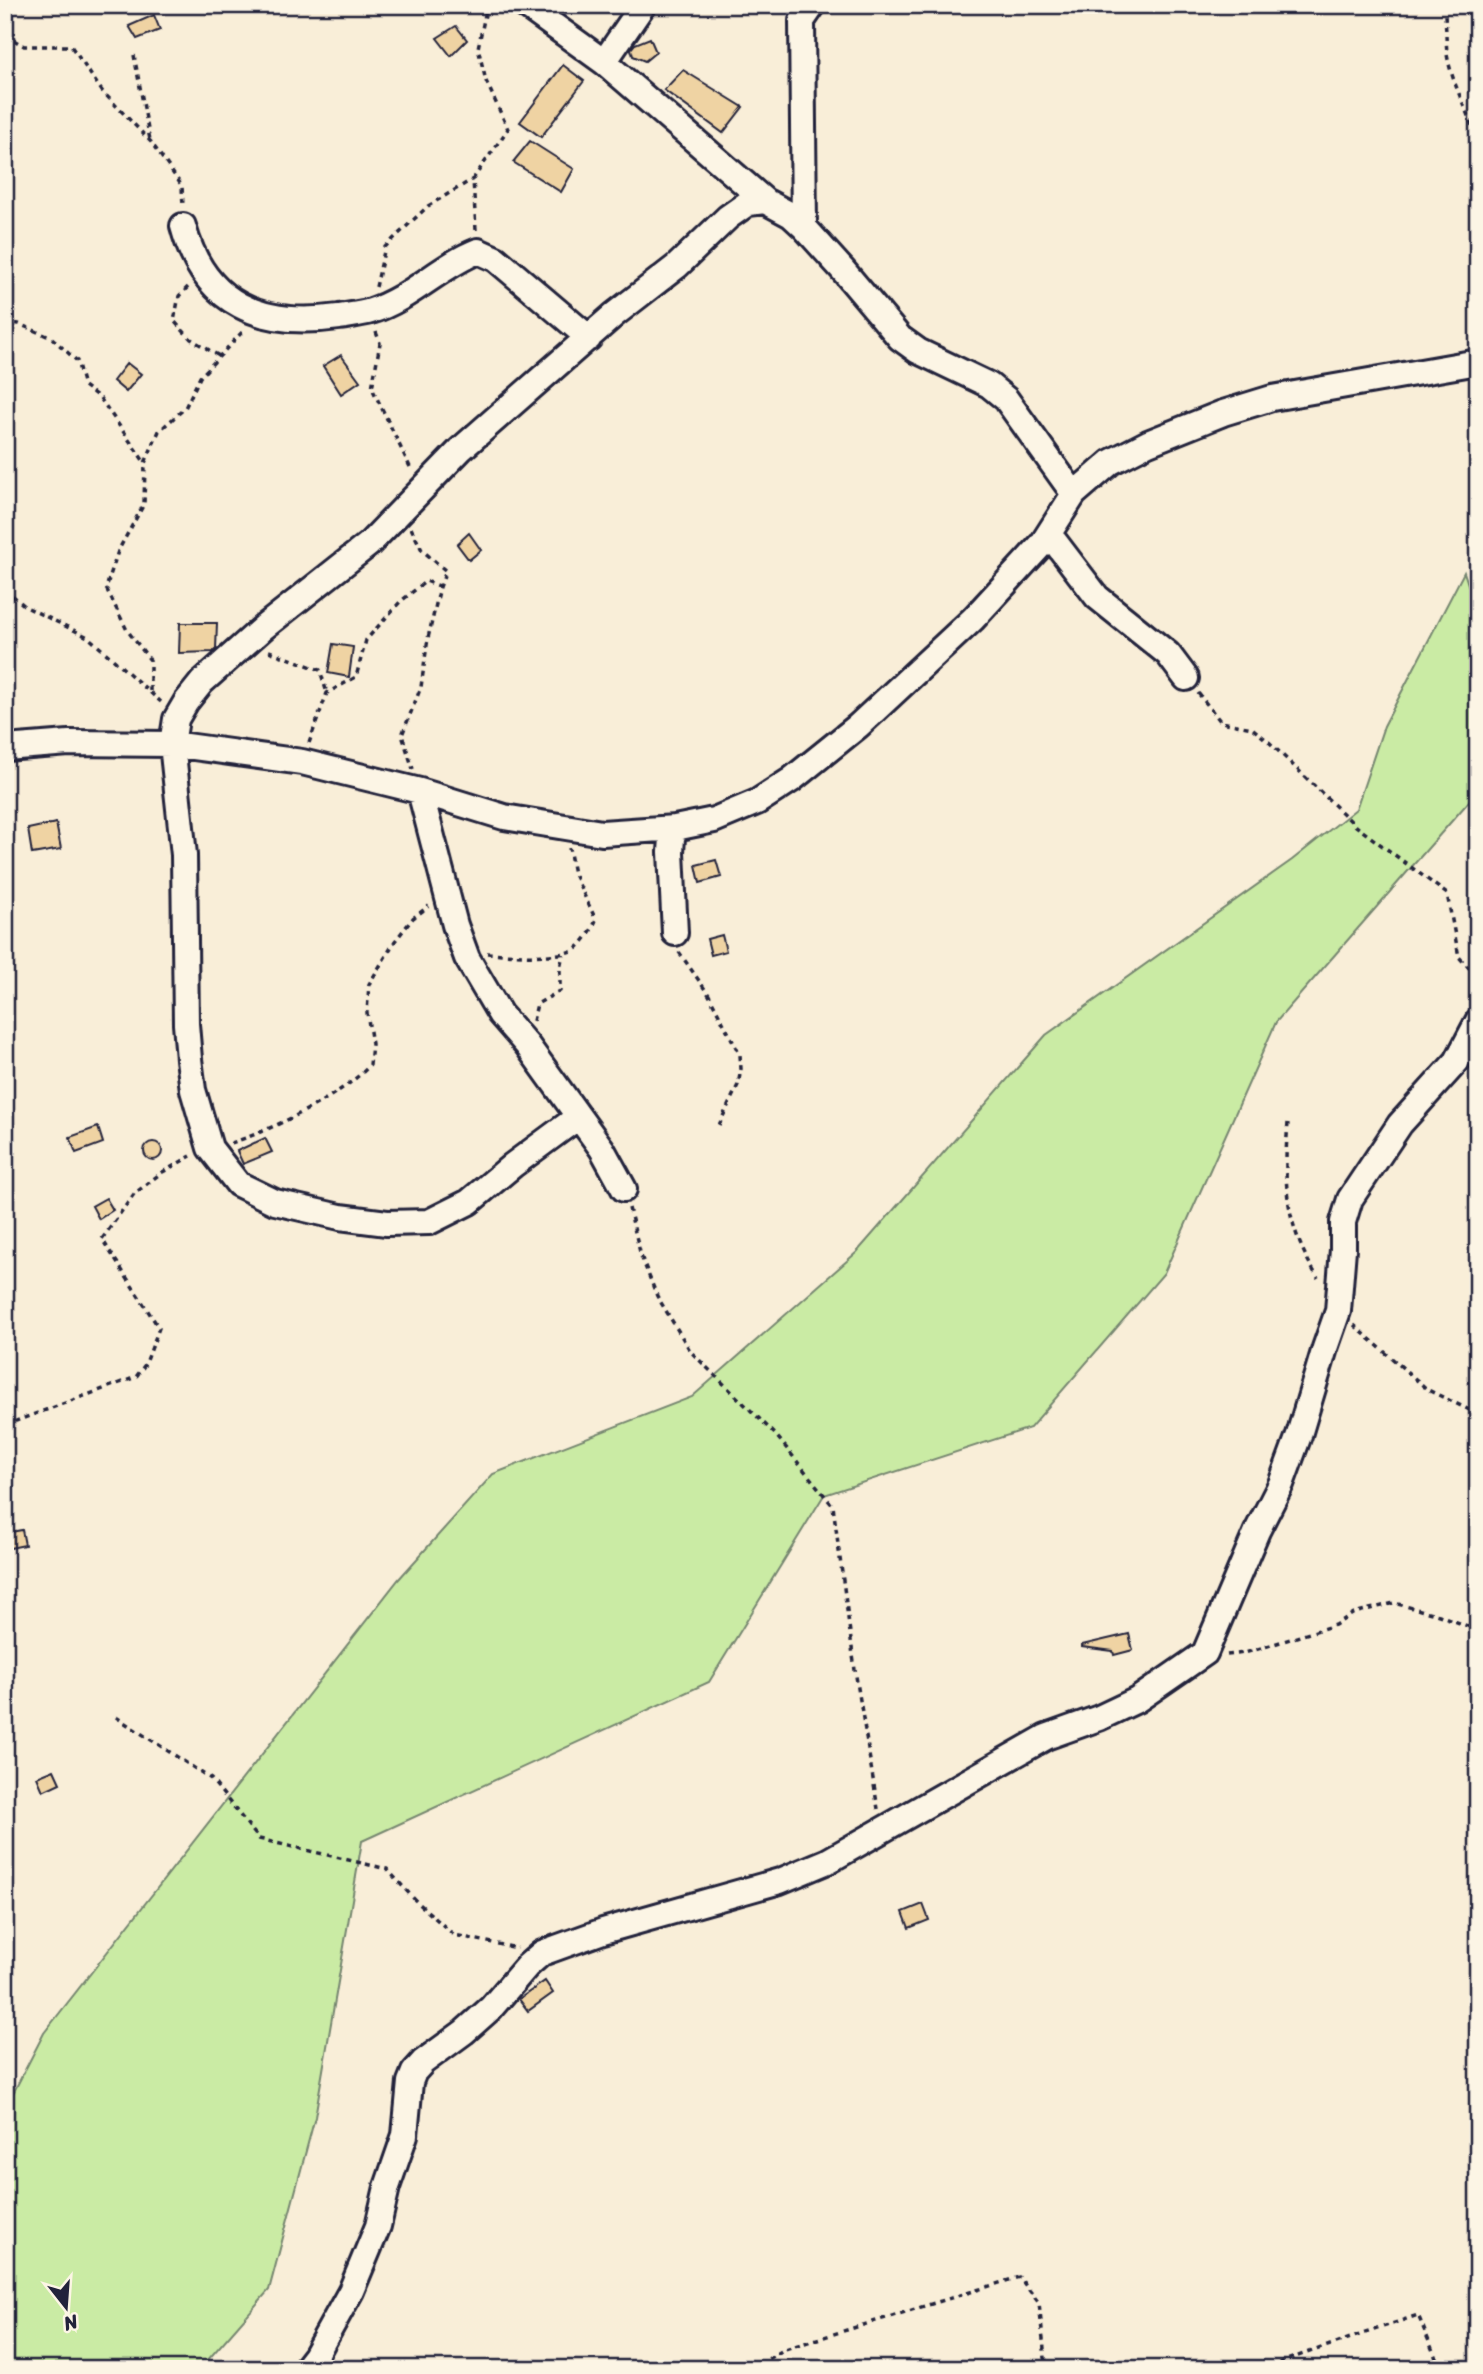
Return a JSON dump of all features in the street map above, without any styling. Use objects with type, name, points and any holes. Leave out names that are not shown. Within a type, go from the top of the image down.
[{"type":"street","points":[[526,5],[604,62],[765,201],[791,215],[900,338],[918,351],[989,385],[1006,399],[1074,494]]},
{"type":"street","points":[[604,62],[643,5]]},
{"type":"street","points":[[804,227],[802,21],[813,5]]},
{"type":"street","points":[[578,1117],[513,1165],[469,1202],[439,1218],[415,1223],[387,1223],[340,1217],[275,1202],[238,1184],[210,1148],[193,1090],[186,1024],[184,855],[172,744],[176,719],[202,682],[245,643],[369,544],[461,449],[615,314],[677,266],[728,217],[748,203],[765,201]]},
{"type":"street","points":[[183,226],[189,250],[202,273],[227,297],[252,312],[265,316],[301,320],[371,311],[478,251],[496,259],[589,338]]},
{"type":"street","points":[[5,748],[69,743],[172,744],[302,762],[420,791],[504,817],[602,834],[676,828],[714,820],[757,802],[791,780],[858,726],[929,661],[1024,565],[1049,534],[1074,494],[1111,462],[1148,443],[1223,413],[1272,398],[1478,362]]},
{"type":"street","points":[[1049,534],[1097,597],[1121,618],[1152,639],[1168,654],[1186,678]]},
{"type":"street","points":[[420,791],[455,925],[467,958],[500,1014],[527,1045],[602,1149],[624,1189]]},
{"type":"street","points":[[675,933],[671,852],[676,828]]},
{"type":"street","points":[[305,2369],[351,2291],[379,2226],[387,2187],[405,2135],[410,2082],[414,2072],[491,2008],[527,1966],[542,1953],[603,1931],[780,1881],[828,1861],[1046,1737],[1099,1718],[1138,1700],[1205,1653],[1257,1531],[1281,1484],[1299,1435],[1338,1311],[1343,1222],[1350,1199],[1401,1124],[1457,1061],[1478,1021]]},
{"type":"path","points":[[478,251],[473,180],[509,129],[486,81],[478,48],[487,5]]},
{"type":"path","points":[[1445,15],[1447,55],[1473,124],[1478,147]]},
{"type":"path","points":[[5,35],[24,46],[71,46],[102,91],[151,142],[182,186],[183,226]]},
{"type":"path","points":[[134,55],[151,142]]},
{"type":"path","points":[[202,273],[179,296],[174,321],[191,339],[219,356]]},
{"type":"path","points":[[150,691],[150,660],[127,630],[106,587],[118,551],[144,504],[145,463],[159,431],[185,408],[200,377],[247,327],[252,312]]},
{"type":"path","points":[[5,322],[19,324],[52,338],[77,361],[84,387],[100,398],[145,463]]},
{"type":"path","points":[[403,509],[422,550],[446,571],[428,638],[421,687],[402,735],[420,791]]},
{"type":"path","points":[[327,693],[356,677],[366,640],[400,602],[426,581],[440,587]]},
{"type":"path","points":[[5,589],[26,607],[88,637],[150,691],[176,719]]},
{"type":"path","points":[[245,643],[320,670],[327,693],[302,762]]},
{"type":"path","points":[[1186,678],[1221,722],[1252,728],[1356,826],[1447,894],[1459,957],[1478,978]]},
{"type":"path","points":[[467,958],[483,953],[563,954],[576,949],[591,931],[596,920],[574,874],[568,829]]},
{"type":"path","points":[[5,1425],[136,1377],[146,1363],[159,1328],[102,1239],[134,1194],[180,1161],[210,1148],[235,1142],[273,1125],[341,1091],[360,1077],[370,1065],[372,1044],[367,1013],[369,984],[384,955],[413,918],[447,892]]},
{"type":"path","points":[[675,933],[680,955],[709,995],[740,1055],[738,1085],[719,1125]]},
{"type":"path","points":[[527,1045],[537,1004],[560,991],[563,954]]},
{"type":"path","points":[[624,1189],[641,1256],[657,1296],[691,1352],[775,1434],[833,1506],[855,1670],[881,1832]]},
{"type":"path","points":[[1205,1653],[1218,1656],[1245,1653],[1335,1625],[1354,1613],[1394,1603],[1440,1615],[1470,1627],[1478,1626]]},
{"type":"path","points":[[116,1717],[211,1779],[258,1839],[387,1868],[415,1900],[454,1935],[542,1953]]},
{"type":"path","points":[[751,2369],[785,2348],[1019,2277],[1039,2303],[1045,2358],[1051,2369]]},
{"type":"path","points":[[1260,2369],[1418,2315],[1438,2363],[1445,2369]]},
{"type":"green space","points":[[1464,572],[1478,615],[1478,791],[1276,1022],[1164,1273],[1030,1428],[824,1495],[709,1682],[362,1841],[315,2117],[269,2290],[200,2369],[5,2369],[5,2109],[44,2033],[398,1580],[493,1474],[692,1397],[857,1252],[1046,1035],[1292,860],[1356,809],[1384,726]]},
{"type":"building","points":[[154,15],[160,30],[137,39],[129,26]]},
{"type":"building","points":[[456,26],[467,40],[451,56],[437,38]]},
{"type":"building","points":[[650,38],[656,52],[645,61],[633,56],[631,49],[635,44]]},
{"type":"building","points":[[563,65],[584,81],[541,137],[520,122]]},
{"type":"building","points":[[683,70],[743,107],[723,133],[664,90]]},
{"type":"building","points":[[530,141],[574,169],[561,192],[513,162]]},
{"type":"building","points":[[341,355],[360,381],[341,394],[323,366]]},
{"type":"building","points":[[127,363],[141,374],[126,392],[113,381]]},
{"type":"building","points":[[469,533],[481,550],[469,560],[457,544]]},
{"type":"building","points":[[180,623],[217,623],[216,649],[213,652],[179,653]]},
{"type":"building","points":[[333,644],[353,647],[349,677],[328,673]]},
{"type":"building","points":[[56,823],[61,849],[32,854],[28,829]]},
{"type":"building","points":[[716,860],[721,877],[700,883],[696,865]]},
{"type":"building","points":[[722,935],[726,951],[711,955],[707,939]]},
{"type":"building","points":[[98,1127],[103,1143],[76,1153],[70,1137]]},
{"type":"building","points":[[265,1138],[272,1152],[243,1164],[237,1151]]},
{"type":"building","points":[[153,1142],[161,1147],[162,1151],[157,1159],[153,1160],[145,1155],[144,1151],[149,1143]]},
{"type":"building","points":[[106,1198],[113,1210],[99,1219],[92,1206]]},
{"type":"building","points":[[22,1530],[25,1545],[5,1549],[5,1533]]},
{"type":"building","points":[[1129,1634],[1133,1650],[1114,1655],[1113,1651],[1082,1647],[1082,1645]]},
{"type":"building","points":[[54,1770],[60,1783],[43,1791],[37,1777]]},
{"type":"building","points":[[923,1904],[929,1920],[909,1928],[903,1912]]},
{"type":"building","points":[[545,1981],[553,1993],[528,2011],[519,1999]]}]
